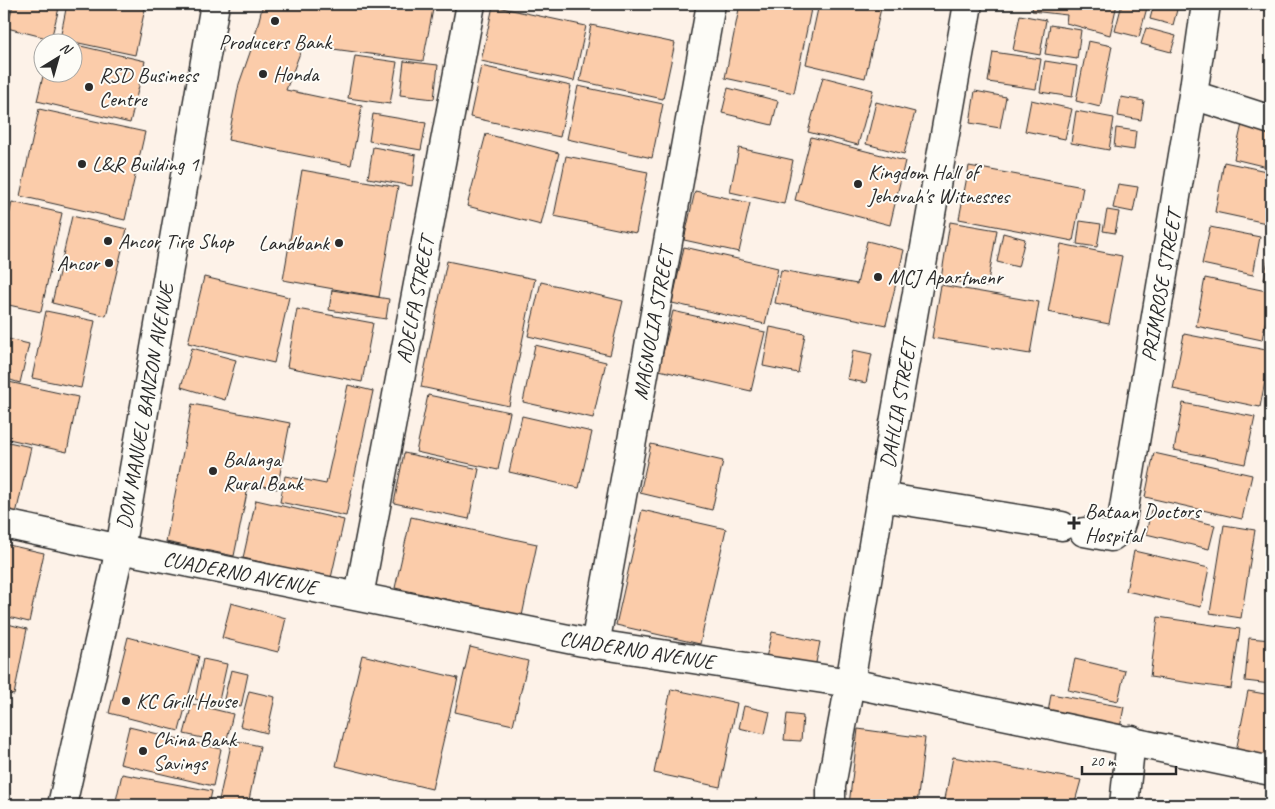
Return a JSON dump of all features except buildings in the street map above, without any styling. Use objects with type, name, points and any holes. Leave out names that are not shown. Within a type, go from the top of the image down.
[{"type":"street","name":"DON MANUEL BANZON AVENUE","points":[[62,805],[120,549],[215,4]]},
{"type":"street","name":"ADELFA STREET","points":[[359,596],[471,4]]},
{"type":"street","name":"MAGNOLIA STREET","points":[[595,644],[711,4]]},
{"type":"street","name":"DAHLIA STREET","points":[[831,805],[831,786],[968,4]]},
{"type":"street","name":"PRIMROSE STREET","points":[[881,498],[1073,529],[1111,537],[1118,532],[1122,520],[1193,96],[1206,4]]},
{"type":"street","points":[[1193,96],[1271,120]]},
{"type":"street","name":"CUADERNO AVENUE","points":[[4,524],[595,644],[850,683],[1131,740],[1271,771]]},
{"type":"street","points":[[1124,805],[1131,740]]},
{"type":"place","name":"Producers Bank","points":[[275,21]]},
{"type":"place","name":"Honda","points":[[263,74]]},
{"type":"place","name":"RSD Business Centre","points":[[89,87]]},
{"type":"place","name":"L&R Building 1","points":[[82,164]]},
{"type":"place","name":"Kingdom Hall of Jehovah's Witnesses","points":[[858,184]]},
{"type":"place","name":"Ancor Tire Shop","points":[[108,241]]},
{"type":"place","name":"Landbank","points":[[339,243]]},
{"type":"place","name":"Ancor","points":[[109,263]]},
{"type":"place","name":"MCJ Apartmenr","points":[[878,277]]},
{"type":"place","name":"Balanga Rural Bank","points":[[213,471]]},
{"type":"place","name":"Bataan Doctors Hospital","points":[[1074,523]]},
{"type":"place","name":"KC Grill House","points":[[126,701]]},
{"type":"place","name":"China Bank Savings","points":[[143,751]]}]
